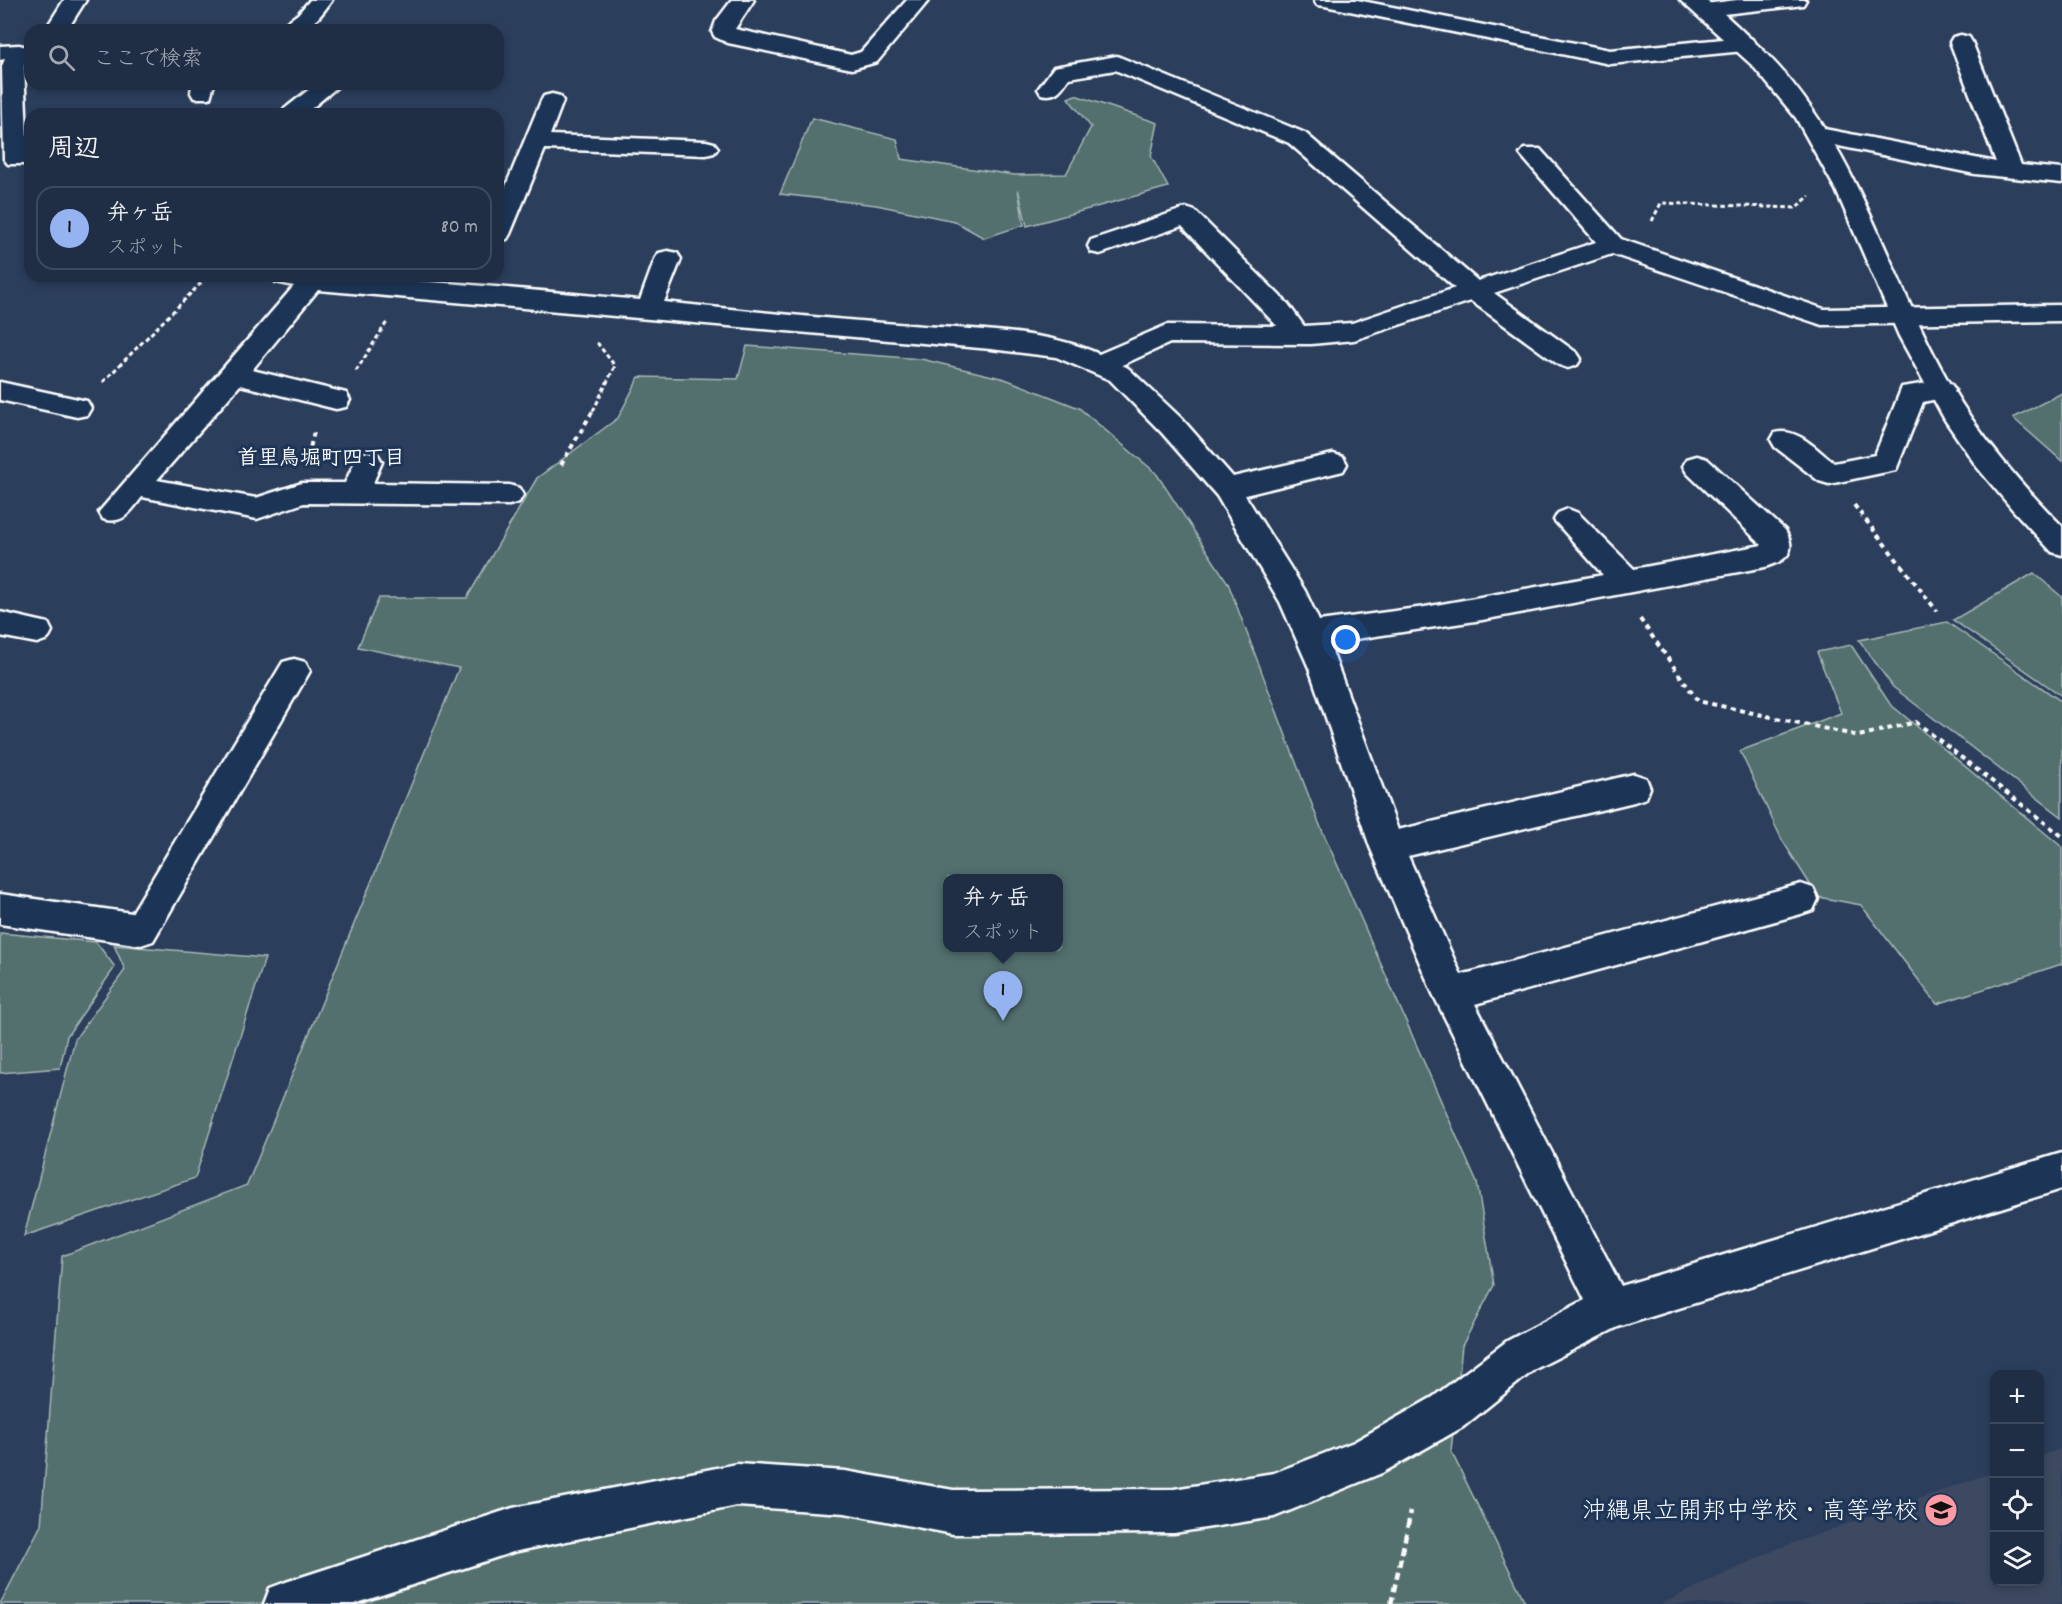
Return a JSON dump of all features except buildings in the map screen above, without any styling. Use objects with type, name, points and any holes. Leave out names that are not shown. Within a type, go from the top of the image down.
[{"type":"street","points":[[60,24],[75,0]]},
{"type":"street","points":[[298,24],[306,20],[321,0]]},
{"type":"street","points":[[742,0],[727,21],[723,32],[736,38],[852,62],[869,57],[918,0]]},
{"type":"street","points":[[1325,0],[1611,57],[1744,44]]},
{"type":"street","points":[[1698,5],[1795,0]]},
{"type":"street","points":[[1698,5],[1744,44],[1784,87],[1819,135],[1840,174],[1903,317],[1941,390],[1985,458],[2015,496],[2062,544]]},
{"type":"street","points":[[1960,42],[2012,172]]},
{"type":"street","points":[[15,164],[13,66],[16,53]]},
{"type":"street","points":[[1049,89],[1062,72],[1117,63],[1297,138],[1474,291],[1568,358]]},
{"type":"street","points":[[298,108],[322,90]]},
{"type":"street","points":[[504,219],[552,101]]},
{"type":"street","points":[[1819,135],[1934,160],[2012,172],[2062,176]]},
{"type":"street","points":[[536,142],[706,148]]},
{"type":"street","points":[[1532,154],[1612,245],[1822,317],[2062,313]]},
{"type":"street","points":[[1100,246],[1186,216],[1279,310],[1296,334]]},
{"type":"street","points":[[1102,364],[1128,350],[1167,334],[1296,334],[1354,331],[1612,245]]},
{"type":"street","points":[[649,309],[668,259]]},
{"type":"street","points":[[113,512],[312,282]]},
{"type":"street","points":[[377,282],[472,285],[773,323],[991,340],[1058,349],[1102,364],[1119,374],[1172,426],[1227,489],[1294,599],[1311,634],[1387,847],[1451,994],[1611,1309]]},
{"type":"street","points":[[234,375],[336,400]]},
{"type":"street","points":[[1785,440],[1829,474],[1886,463],[1912,394],[1941,390]]},
{"type":"street","points":[[0,391],[77,408]]},
{"type":"street","points":[[355,493],[368,462]]},
{"type":"street","points":[[1227,489],[1333,464]]},
{"type":"street","points":[[1311,634],[1364,628],[1621,582],[1765,556],[1777,550],[1775,538],[1697,466]]},
{"type":"street","points":[[135,486],[257,509],[302,493],[509,495]]},
{"type":"street","points":[[1568,520],[1621,582]]},
{"type":"street","points":[[0,624],[37,631]]},
{"type":"street","points":[[0,909],[141,930],[294,671]]},
{"type":"street","points":[[1387,847],[1634,788]]},
{"type":"street","points":[[1451,994],[1801,899]]},
{"type":"street","points":[[286,1604],[513,1530],[737,1485],[845,1492],[953,1512],[1174,1511],[1274,1495],[1366,1458],[1448,1412],[1521,1355],[1611,1309],[2062,1171]]},
{"type":"path","points":[[1612,245],[1644,238],[1661,203],[1795,208],[1811,195]]},
{"type":"path","points":[[77,408],[202,282]]},
{"type":"path","points":[[561,465],[600,399],[615,366],[598,344],[601,334]]},
{"type":"path","points":[[1829,474],[1937,611]]},
{"type":"path","points":[[1621,582],[1698,701],[1859,736],[1916,722],[2062,836]]},
{"type":"path","points":[[1391,1604],[1411,1511]]},
{"type":"shaded area","name":"沖縄県立開邦中学校・高等学校","points":[[2062,1448],[2062,1604],[1661,1604],[1779,1548],[1990,1473],[1990,1586],[2044,1586],[2044,1455]]},
{"type":"green space","points":[[1075,95],[1158,123],[1151,156],[1168,187],[1027,226],[1018,189],[1024,225],[984,238],[954,221],[876,205],[780,194],[812,118],[897,139],[901,159],[1015,175],[1066,174],[1091,127],[1068,98]]},
{"type":"green space","points":[[747,346],[921,359],[1005,379],[1079,408],[1156,473],[1228,583],[1319,823],[1477,1183],[1494,1285],[1462,1346],[1451,1451],[1526,1604],[0,1604],[41,1525],[62,1256],[247,1185],[459,668],[358,647],[379,598],[467,598],[537,478],[618,418],[639,377],[738,379]]},
{"type":"green space","points":[[2062,393],[2062,461],[2013,418]]},
{"type":"green space","points":[[2034,573],[2062,597],[2062,696],[1953,620]]},
{"type":"green space","points":[[1947,622],[2062,702],[2062,817],[1893,687],[1859,640]]},
{"type":"green space","points":[[1851,645],[1890,704],[2062,847],[2062,964],[1937,1004],[1861,905],[1818,897],[1782,840],[1740,751],[1841,713],[1817,652]]},
{"type":"green space","points":[[0,933],[96,942],[115,967],[67,1036],[60,1068],[0,1073]]},
{"type":"green space","points":[[114,945],[265,958],[195,1178],[24,1236],[75,1039],[125,970]]},
{"type":"place","name":"弁ヶ岳","points":[[1003,1021]]},
{"type":"place","name":"沖縄県立開邦中学校・高等学校","points":[[1941,1510]]},
{"type":"district","name":"首里鳥堀町四丁目","points":[[321,457]]}]
